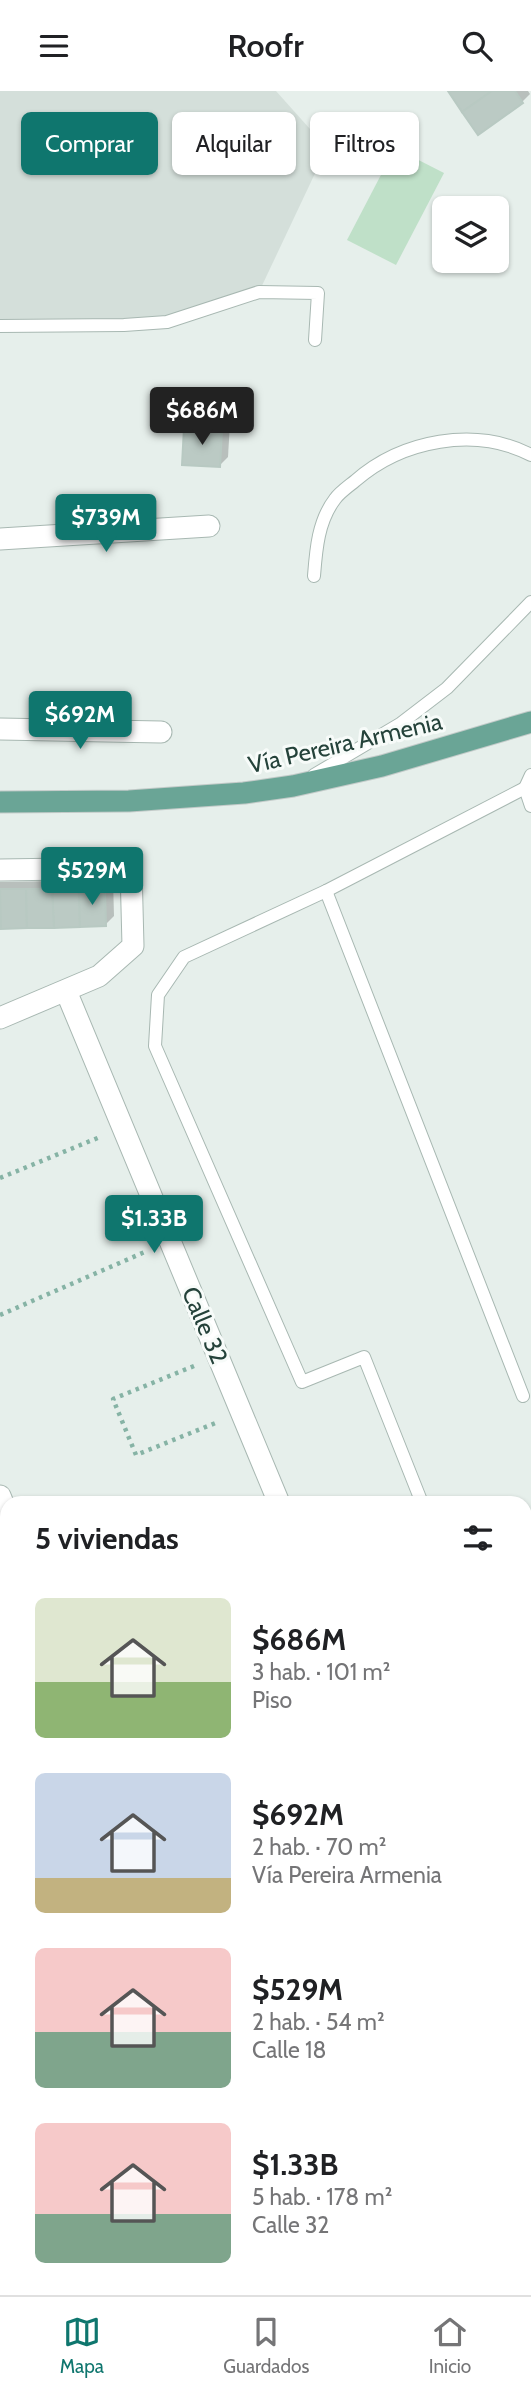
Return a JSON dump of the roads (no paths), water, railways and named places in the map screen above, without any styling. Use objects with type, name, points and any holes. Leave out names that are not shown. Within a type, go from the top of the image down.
[{"type":"main road","name":"Vía Pereira Armenia","points":[[0,802],[129,801],[244,793],[292,786],[382,766],[531,722]]},
{"type":"street","points":[[0,539],[209,526]]},
{"type":"street","points":[[0,729],[161,732]]},
{"type":"street","points":[[0,870],[131,868],[133,946],[99,977],[0,1018]]},
{"type":"street","name":"Calle 32","points":[[66,991],[276,1496]]},
{"type":"lane","points":[[0,326],[167,322],[259,292],[318,293],[315,340]]},
{"type":"lane","points":[[314,576],[318,535],[335,499],[362,475],[396,454],[440,440],[476,440],[514,446],[531,455]]},
{"type":"lane","points":[[292,786],[355,753],[400,725],[447,688],[531,602]]},
{"type":"lane","points":[[419,1496],[364,1357],[302,1382],[155,1046],[158,995],[184,957],[326,891],[525,788],[531,775]]},
{"type":"lane","points":[[525,788],[531,806]]},
{"type":"lane","points":[[326,891],[523,1396]]}]
